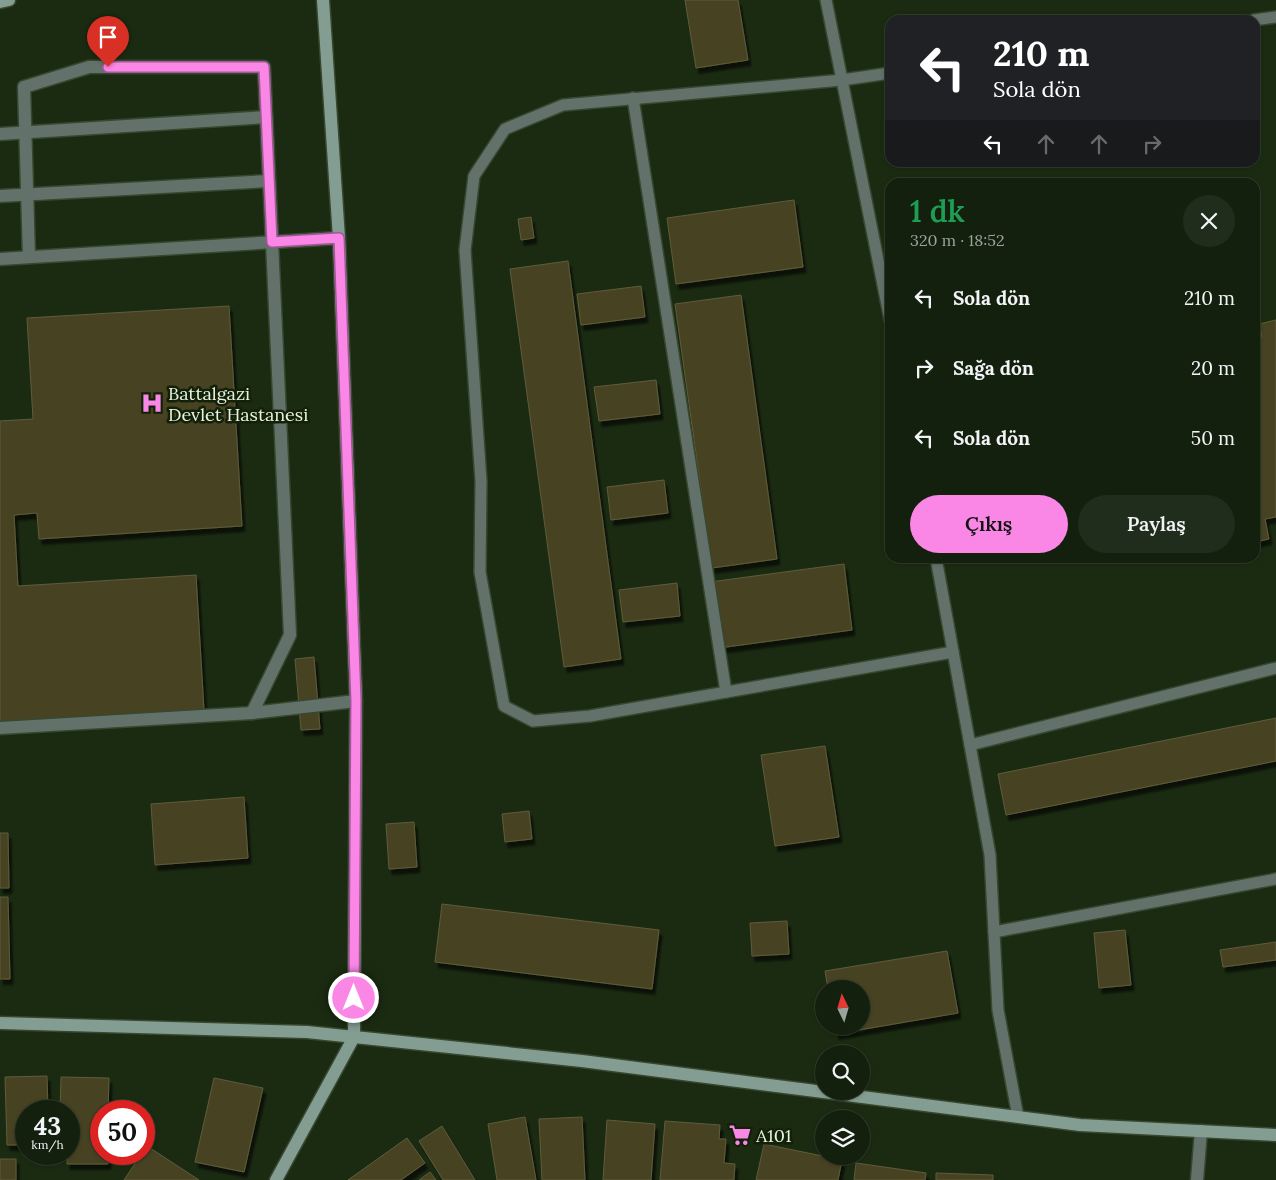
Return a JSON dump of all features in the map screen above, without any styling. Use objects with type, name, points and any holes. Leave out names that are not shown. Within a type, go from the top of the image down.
[{"type":"main road","points":[[0,2],[9,0]]},
{"type":"main road","points":[[276,1180],[354,1037],[356,701],[339,238],[324,0]]},
{"type":"main road","points":[[0,1023],[306,1032],[582,1061],[1080,1125],[1276,1135]]},
{"type":"street","points":[[29,257],[24,87],[89,67],[264,67],[290,635],[252,713]]},
{"type":"street","points":[[0,134],[266,117]]},
{"type":"street","points":[[0,196],[269,181]]},
{"type":"street","points":[[0,259],[339,238]]},
{"type":"street","points":[[0,728],[252,713],[356,701]]},
{"type":"street","points":[[1197,1180],[1201,1131]]},
{"type":"lane","points":[[826,0],[885,295]]},
{"type":"lane","points":[[1260,19],[1276,17]]},
{"type":"lane","points":[[885,74],[842,80],[563,105],[505,129],[474,176],[465,250],[481,481],[480,572],[504,706],[533,721],[590,716],[953,652]]},
{"type":"lane","points":[[634,98],[726,692]]},
{"type":"lane","points":[[937,563],[990,855],[998,1010],[1018,1117]]},
{"type":"lane","points":[[970,745],[1276,668]]},
{"type":"lane","points":[[994,932],[1276,879]]},
{"type":"building","points":[[685,0],[738,0],[748,60],[696,68]]},
{"type":"building","points":[[794,200],[803,267],[676,284],[667,218]]},
{"type":"building","points":[[531,217],[534,238],[521,240],[518,219]]},
{"type":"building","points":[[568,261],[621,659],[564,667],[510,269]]},
{"type":"building","points":[[641,286],[645,317],[581,325],[577,294]]},
{"type":"building","points":[[741,295],[777,559],[712,568],[675,304]]},
{"type":"building","name":"Battalgazi Devlet Hastanesi","points":[[229,306],[242,526],[39,539],[37,513],[14,515],[18,586],[196,575],[204,710],[0,722],[0,421],[33,419],[27,318]]},
{"type":"building","points":[[1276,320],[1276,517],[1265,519],[1269,539],[1260,541],[1260,338],[1262,337],[1260,324]]},
{"type":"building","points":[[656,380],[660,414],[599,421],[594,387]]},
{"type":"building","points":[[664,480],[668,513],[611,520],[607,487]]},
{"type":"building","points":[[844,564],[852,630],[719,648],[710,582]]},
{"type":"building","points":[[677,583],[680,616],[623,622],[619,590]]},
{"type":"building","points":[[314,657],[320,729],[301,730],[295,659]]},
{"type":"building","points":[[1276,718],[1276,761],[1006,815],[998,774]]},
{"type":"building","points":[[825,746],[839,837],[775,846],[761,755]]},
{"type":"building","points":[[244,797],[248,858],[155,865],[151,804]]},
{"type":"building","points":[[529,811],[532,839],[505,842],[502,814]]},
{"type":"building","points":[[414,822],[417,867],[389,869],[386,824]]},
{"type":"building","points":[[0,833],[8,833],[9,888],[0,888]]},
{"type":"building","points":[[0,897],[8,897],[10,979],[0,979]]},
{"type":"building","points":[[442,904],[659,930],[652,989],[435,962]]},
{"type":"building","points":[[787,921],[789,954],[752,956],[750,923]]},
{"type":"building","points":[[1125,930],[1131,985],[1099,988],[1094,933]]},
{"type":"building","points":[[1276,942],[1276,960],[1223,967],[1220,950]]},
{"type":"building","points":[[947,951],[958,1013],[870,1028],[870,980],[826,980],[825,971]]},
{"type":"building","points":[[47,1076],[48,1100],[15,1100],[15,1145],[7,1145],[5,1077]]},
{"type":"building","points":[[61,1077],[109,1078],[108,1100],[90,1100],[90,1164],[80,1164],[80,1100],[60,1100]]},
{"type":"building","points":[[214,1078],[263,1088],[244,1172],[195,1162]]},
{"type":"building","points":[[525,1117],[536,1180],[497,1180],[488,1124]]},
{"type":"building","points":[[582,1117],[585,1180],[542,1180],[539,1119]]},
{"type":"building","points":[[607,1120],[655,1124],[651,1180],[603,1180]]},
{"type":"building","points":[[665,1121],[720,1125],[719,1139],[726,1139],[724,1163],[735,1164],[734,1180],[660,1180]]},
{"type":"building","points":[[442,1126],[475,1180],[443,1180],[419,1141]]},
{"type":"building","points":[[407,1138],[425,1163],[401,1180],[348,1180]]},
{"type":"building","points":[[764,1144],[815,1154],[815,1165],[841,1165],[838,1180],[756,1180]]},
{"type":"building","points":[[155,1151],[199,1180],[124,1180],[134,1165],[155,1165]]},
{"type":"building","points":[[0,1159],[15,1159],[16,1180],[0,1180]]},
{"type":"building","points":[[856,1165],[870,1165],[926,1173],[925,1180],[854,1180]]},
{"type":"building","points":[[430,1172],[436,1180],[419,1180]]},
{"type":"building","points":[[936,1173],[993,1175],[993,1180],[936,1180]]},
{"type":"place","name":"Battalgazi Devlet Hastanesi","points":[[152,403]]},
{"type":"place","name":"A101","points":[[740,1135]]},
{"type":"route","points":[[108,67],[264,67],[272,242],[339,238],[356,701],[354,998]]}]
